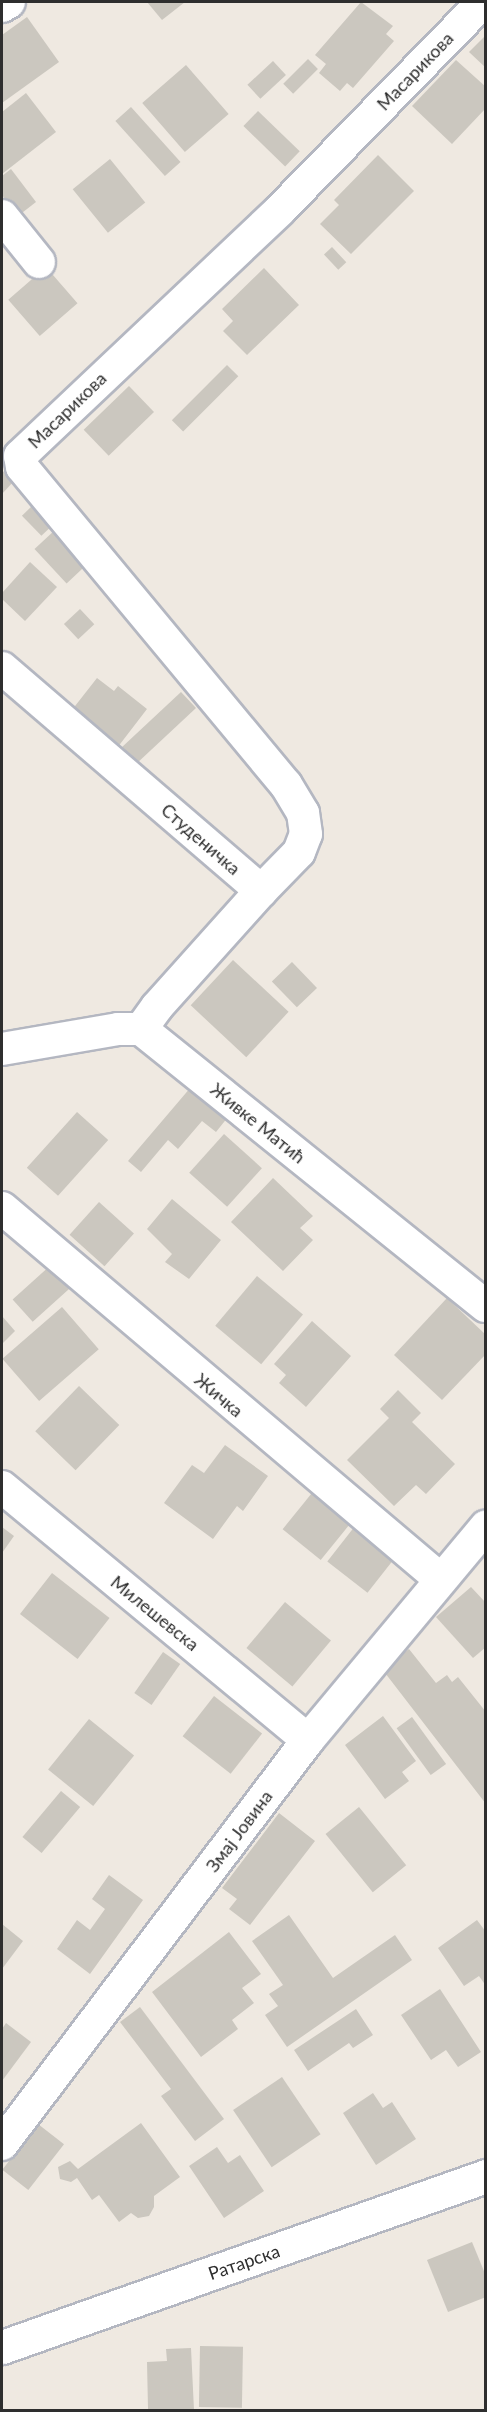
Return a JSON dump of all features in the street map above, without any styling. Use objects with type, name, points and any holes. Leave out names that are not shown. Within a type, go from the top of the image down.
[{"type":"street","points":[[2,6],[9,2]]},
{"type":"street","name":"Масарикова","points":[[261,891],[299,852],[306,834],[303,813],[286,785],[22,467],[20,456],[280,210],[483,2]]},
{"type":"street","points":[[2,216],[39,262]]},
{"type":"street","name":"Студеничка","points":[[2,668],[261,891]]},
{"type":"street","points":[[2,1049],[107,1030],[141,1029],[157,1006],[261,891]]},
{"type":"street","name":"Живке Матић","points":[[141,1029],[486,1306]]},
{"type":"street","name":"Жичка","points":[[2,1208],[439,1578]]},
{"type":"street","name":"Милешевска","points":[[2,1487],[309,1740]]},
{"type":"street","name":"Змај Јовина","points":[[2,2144],[309,1740],[439,1578],[486,1526]]},
{"type":"street","name":"Ратарска","points":[[2,2347],[486,2176]]},
{"type":"building","points":[[147,2],[185,2],[162,20]]},
{"type":"building","points":[[361,2],[393,26],[386,34],[394,41],[353,88],[347,83],[340,91],[319,73],[326,64],[315,55]]},
{"type":"building","points":[[27,17],[59,62],[2,103],[2,35]]},
{"type":"building","points":[[486,35],[486,68],[469,52]]},
{"type":"building","points":[[308,59],[318,69],[293,94],[283,84]]},
{"type":"building","points":[[456,60],[486,87],[486,108],[452,144],[412,106]]},
{"type":"building","points":[[273,61],[286,75],[260,99],[247,85]]},
{"type":"building","points":[[186,65],[229,114],[185,152],[142,103]]},
{"type":"building","points":[[26,93],[56,132],[2,174],[2,112]]},
{"type":"building","points":[[131,107],[181,162],[165,176],[115,121]]},
{"type":"building","points":[[258,111],[300,151],[285,166],[243,126]]},
{"type":"building","points":[[378,155],[414,191],[351,254],[320,224],[339,205],[334,200]]},
{"type":"building","points":[[110,159],[145,203],[108,233],[73,189]]},
{"type":"building","points":[[11,169],[36,202],[18,216],[2,195],[2,176]]},
{"type":"building","points":[[332,247],[346,262],[338,270],[324,255]]},
{"type":"building","points":[[46,267],[77,303],[40,336],[8,300]]},
{"type":"building","points":[[264,268],[299,305],[247,355],[223,331],[233,321],[222,309]]},
{"type":"building","points":[[227,365],[238,376],[183,431],[172,420]]},
{"type":"building","points":[[129,386],[154,412],[109,456],[84,430]]},
{"type":"building","points":[[2,470],[13,482],[2,494]]},
{"type":"building","points":[[32,506],[51,526],[41,536],[22,516]]},
{"type":"building","points":[[55,530],[87,564],[67,583],[35,549]]},
{"type":"building","points":[[30,562],[57,587],[25,621],[2,599],[2,593]]},
{"type":"building","points":[[80,609],[94,624],[78,639],[64,624]]},
{"type":"building","points":[[97,678],[114,691],[118,686],[147,709],[114,752],[68,715]]},
{"type":"building","points":[[181,692],[196,708],[133,767],[118,751]]},
{"type":"building","points":[[233,960],[289,1012],[246,1057],[191,1005]]},
{"type":"building","points":[[292,962],[317,988],[297,1007],[272,981]]},
{"type":"building","points":[[191,1087],[228,1117],[216,1132],[202,1121],[178,1149],[168,1140],[141,1172],[128,1161]]},
{"type":"building","points":[[77,1112],[108,1140],[58,1196],[27,1168]]},
{"type":"building","points":[[224,1134],[262,1168],[227,1207],[189,1173]]},
{"type":"building","points":[[273,1178],[313,1216],[300,1228],[313,1240],[283,1271],[231,1222]]},
{"type":"building","points":[[172,1199],[221,1240],[189,1279],[165,1262],[172,1254],[147,1229]]},
{"type":"building","points":[[99,1202],[134,1233],[104,1266],[70,1235]]},
{"type":"building","points":[[52,1264],[72,1286],[33,1322],[13,1299]]},
{"type":"building","points":[[257,1276],[303,1315],[261,1364],[215,1326]]},
{"type":"building","points":[[447,1298],[486,1335],[486,1354],[442,1400],[394,1355]]},
{"type":"building","points":[[62,1307],[99,1349],[39,1401],[2,1359]]},
{"type":"building","points":[[2,1316],[15,1331],[2,1344]]},
{"type":"building","points":[[312,1321],[351,1356],[306,1407],[279,1383],[286,1375],[274,1364]]},
{"type":"building","points":[[79,1386],[119,1425],[76,1470],[35,1431]]},
{"type":"building","points":[[398,1390],[421,1413],[412,1422],[455,1464],[426,1494],[416,1485],[394,1506],[347,1460],[389,1418],[380,1409]]},
{"type":"building","points":[[225,1445],[268,1476],[243,1511],[237,1506],[213,1539],[164,1503],[192,1465],[204,1473]]},
{"type":"building","points":[[316,1488],[354,1519],[321,1560],[283,1529]]},
{"type":"building","points":[[355,1526],[395,1557],[367,1593],[327,1561]]},
{"type":"building","points":[[2,1527],[14,1536],[2,1553]]},
{"type":"building","points":[[52,1573],[110,1618],[78,1659],[20,1614]]},
{"type":"building","points":[[471,1587],[486,1603],[486,1647],[473,1658],[436,1617]]},
{"type":"building","points":[[285,1602],[331,1641],[292,1687],[246,1648]]},
{"type":"building","points":[[409,1649],[436,1683],[447,1675],[452,1682],[458,1677],[486,1712],[486,1804],[382,1669]]},
{"type":"building","points":[[163,1652],[180,1664],[152,1705],[134,1693]]},
{"type":"building","points":[[214,1696],[262,1734],[231,1774],[183,1736]]},
{"type":"building","points":[[383,1716],[416,1761],[402,1772],[409,1781],[385,1799],[345,1745]]},
{"type":"building","points":[[412,1717],[446,1764],[431,1775],[397,1728]]},
{"type":"building","points":[[89,1719],[134,1756],[93,1806],[48,1770]]},
{"type":"building","points":[[61,1791],[80,1807],[42,1853],[22,1837]]},
{"type":"building","points":[[359,1807],[406,1865],[373,1892],[326,1834]]},
{"type":"building","points":[[279,1813],[315,1841],[250,1925],[229,1909],[237,1899],[222,1888]]},
{"type":"building","points":[[109,1875],[143,1900],[90,1974],[57,1949],[77,1920],[90,1930],[105,1909],[92,1899]]},
{"type":"building","points":[[289,1915],[333,1978],[395,1935],[412,1960],[287,2047],[265,2015],[278,2006],[269,1994],[283,1985],[252,1941]]},
{"type":"building","points":[[477,1920],[486,1932],[486,1986],[479,1976],[464,1986],[438,1948]]},
{"type":"building","points":[[2,1924],[23,1941],[2,1969]]},
{"type":"building","points":[[229,1932],[261,1974],[242,1988],[254,2003],[232,2020],[238,2029],[201,2057],[152,1992]]},
{"type":"building","points":[[440,1989],[481,2052],[458,2067],[446,2050],[431,2060],[401,2015]]},
{"type":"building","points":[[140,2007],[224,2119],[195,2141],[161,2096],[171,2089],[120,2022]]},
{"type":"building","points":[[356,2009],[373,2035],[353,2048],[349,2043],[308,2071],[294,2050]]},
{"type":"building","points":[[6,2023],[31,2042],[2,2081],[2,2029]]},
{"type":"building","points":[[282,2077],[321,2134],[272,2167],[233,2110]]},
{"type":"building","points":[[373,2093],[383,2108],[392,2102],[416,2139],[376,2165],[343,2113]]},
{"type":"building","points":[[141,2123],[180,2177],[154,2196],[154,2207],[149,2216],[138,2218],[131,2213],[119,2222],[99,2195],[92,2200],[77,2178],[71,2182],[60,2179],[58,2167],[70,2161],[78,2169]]},
{"type":"building","points":[[38,2124],[64,2144],[28,2190],[2,2170]]},
{"type":"building","points":[[217,2147],[228,2163],[240,2155],[264,2191],[224,2218],[189,2166]]},
{"type":"building","points":[[472,2242],[486,2276],[486,2297],[448,2312],[427,2260]]},
{"type":"building","points":[[200,2346],[243,2347],[242,2408],[199,2407]]},
{"type":"building","points":[[191,2348],[194,2410],[148,2409],[147,2362],[167,2361],[166,2349]]}]
